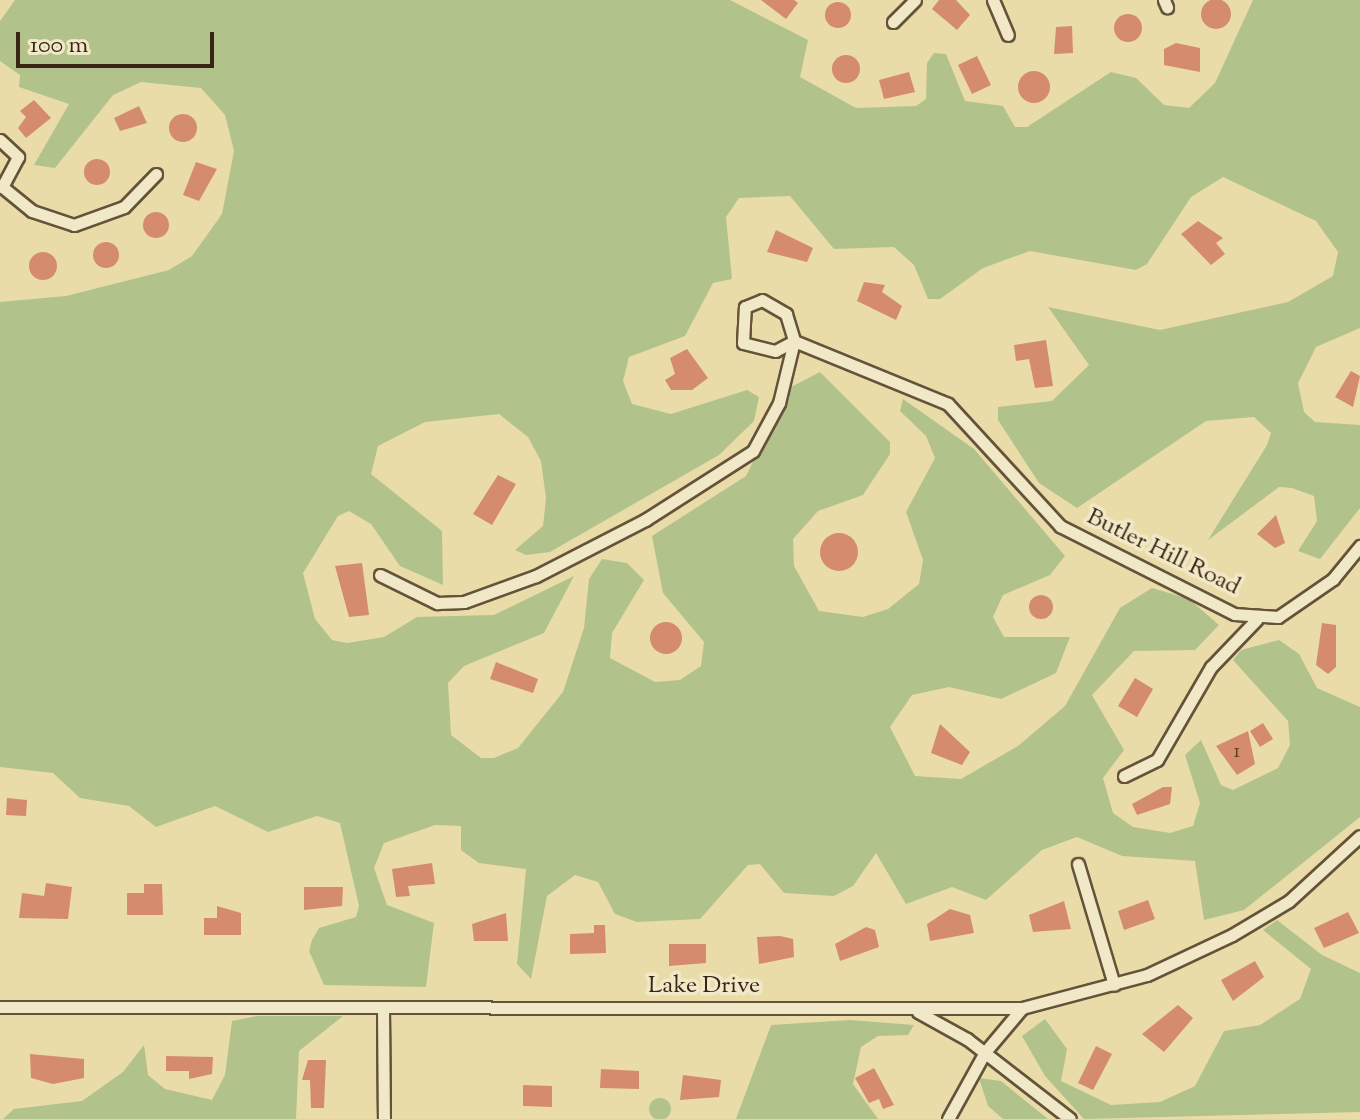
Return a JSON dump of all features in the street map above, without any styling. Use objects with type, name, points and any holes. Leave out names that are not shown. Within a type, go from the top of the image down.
[{"type":"street","points":[[893,22],[915,0]]},
{"type":"street","points":[[993,0],[1008,35]]},
{"type":"street","points":[[0,140],[18,157],[1,186],[33,212],[74,225],[124,207],[156,174]]},
{"type":"street","points":[[380,575],[437,603],[464,602],[536,576],[645,520],[753,451],[779,403],[794,341],[777,303],[745,307],[743,343],[754,350],[794,341]]},
{"type":"street","name":"Butler Hill Road","points":[[794,341],[948,404],[1070,533],[1257,619],[1278,617],[1310,599],[1360,546]]},
{"type":"street","points":[[1124,776],[1157,760],[1211,667],[1257,619]]},
{"type":"street","name":"Lake Drive","points":[[0,1007],[1022,1008],[1114,985],[1232,935],[1289,901],[1360,836]]},
{"type":"street","points":[[1078,864],[1114,985]]},
{"type":"street","points":[[948,1119],[985,1052],[1022,1008]]},
{"type":"street","points":[[383,1009],[384,1119]]},
{"type":"street","points":[[914,1010],[985,1052],[1070,1119]]},
{"type":"green space","points":[[15,0],[730,0],[808,40],[800,77],[856,108],[916,106],[926,99],[927,63],[934,53],[946,54],[965,101],[1003,106],[1015,127],[1027,127],[1111,72],[1136,78],[1164,105],[1189,108],[1215,83],[1253,0],[1360,0],[1360,328],[1316,347],[1298,383],[1304,412],[1315,422],[1360,425],[1360,508],[1320,559],[1298,551],[1317,521],[1314,496],[1292,488],[1279,487],[1208,540],[1267,445],[1271,433],[1254,417],[1206,421],[1077,508],[1039,483],[998,420],[998,407],[1052,401],[1089,365],[1048,307],[1160,330],[1288,302],[1333,276],[1338,252],[1316,221],[1223,177],[1191,197],[1147,264],[1136,270],[1030,251],[983,268],[940,299],[928,299],[914,265],[894,247],[834,249],[790,196],[739,198],[726,217],[732,279],[713,283],[685,336],[629,357],[623,381],[632,404],[671,414],[747,390],[759,397],[754,421],[719,455],[550,552],[526,555],[515,550],[543,526],[546,498],[541,461],[528,437],[499,414],[425,422],[378,446],[371,474],[442,531],[443,585],[400,566],[371,524],[349,511],[338,516],[303,573],[315,619],[332,640],[347,643],[384,637],[417,617],[494,615],[574,576],[544,633],[464,666],[448,683],[451,735],[481,758],[494,758],[518,748],[563,692],[584,628],[589,579],[602,559],[627,563],[644,580],[612,633],[610,658],[655,682],[680,680],[701,666],[704,642],[663,593],[652,536],[746,476],[789,388],[820,372],[890,442],[890,454],[863,495],[818,511],[793,539],[794,566],[819,611],[863,617],[888,609],[919,584],[923,560],[906,512],[935,458],[926,436],[900,411],[903,399],[974,449],[1065,556],[1050,575],[1003,595],[993,617],[1004,637],[1070,637],[1056,673],[1001,699],[949,687],[912,695],[890,727],[915,776],[961,779],[1018,746],[1065,706],[1120,608],[1152,588],[1189,599],[1219,625],[1195,650],[1134,651],[1092,695],[1124,750],[1103,778],[1113,813],[1133,827],[1170,833],[1193,826],[1200,803],[1185,755],[1201,740],[1221,785],[1233,790],[1278,768],[1290,745],[1288,721],[1233,660],[1241,650],[1279,640],[1299,654],[1317,688],[1360,707],[1360,817],[1244,910],[1204,920],[1195,861],[1122,856],[1077,837],[1042,850],[986,900],[952,887],[906,904],[876,853],[853,886],[834,896],[784,893],[760,864],[748,865],[700,919],[637,922],[615,914],[598,882],[575,875],[547,896],[531,979],[517,964],[526,869],[479,863],[461,850],[461,826],[435,825],[384,843],[374,868],[387,905],[434,923],[426,987],[324,985],[309,951],[312,940],[319,928],[356,917],[359,906],[340,823],[317,816],[268,832],[215,806],[156,827],[129,806],[80,798],[53,773],[0,767],[0,302],[66,296],[169,270],[192,256],[222,214],[234,151],[225,115],[201,88],[141,82],[113,95],[55,168],[34,165],[69,104],[19,87],[20,75],[0,61],[0,21]]},
{"type":"green space","points":[[1277,920],[1322,955],[1360,973],[1360,1112],[1084,1119],[1045,1076],[1022,1036],[1045,1019],[1067,1049],[1061,1081],[1111,1105],[1160,1102],[1195,1086],[1224,1031],[1260,1025],[1300,999],[1311,969],[1263,930]]},
{"type":"green space","points":[[257,1016],[343,1016],[299,1051],[296,1119],[3,1119],[14,1109],[82,1101],[123,1072],[144,1045],[148,1075],[165,1089],[212,1100],[225,1075],[232,1021]]},
{"type":"green space","points":[[850,1020],[914,1025],[908,1035],[878,1036],[861,1047],[853,1084],[878,1119],[736,1119],[771,1025]]},
{"type":"green space","points":[[979,1078],[1001,1081],[1048,1119],[1003,1119],[988,1106]]},
{"type":"green space","points":[[656,1098],[664,1098],[671,1109],[664,1120],[656,1120],[649,1113],[649,1105]]},
{"type":"building","points":[[1216,-1],[1227,3],[1231,14],[1227,25],[1216,29],[1205,25],[1201,14],[1205,3]]},
{"type":"building","points":[[761,0],[794,0],[798,3],[786,19]]},
{"type":"building","points":[[939,0],[956,0],[970,15],[957,30],[932,9]]},
{"type":"building","points":[[838,2],[847,6],[851,15],[847,24],[838,28],[829,24],[825,15],[829,6]]},
{"type":"building","points":[[1128,14],[1138,18],[1142,28],[1138,38],[1128,42],[1118,38],[1114,28],[1118,18]]},
{"type":"building","points":[[1072,26],[1073,53],[1054,54],[1056,27]]},
{"type":"building","points":[[1176,43],[1200,48],[1200,72],[1164,65],[1164,49]]},
{"type":"building","points":[[846,55],[856,59],[860,69],[856,79],[846,83],[836,79],[832,69],[836,59]]},
{"type":"building","points":[[977,56],[991,85],[972,94],[958,65]]},
{"type":"building","points":[[1034,71],[1045,76],[1050,87],[1045,98],[1034,103],[1023,98],[1018,87],[1023,76]]},
{"type":"building","points":[[909,72],[915,92],[884,99],[879,80]]},
{"type":"building","points":[[34,100],[51,118],[26,138],[18,128],[26,117],[20,111]]},
{"type":"building","points":[[139,106],[147,123],[120,131],[114,118]]},
{"type":"building","points":[[183,114],[193,118],[197,128],[193,138],[183,142],[173,138],[169,128],[173,118]]},
{"type":"building","points":[[97,159],[107,162],[110,172],[107,182],[97,185],[87,182],[84,172],[87,162]]},
{"type":"building","points":[[196,162],[217,169],[199,201],[183,195]]},
{"type":"building","points":[[156,212],[165,216],[169,225],[165,234],[156,238],[147,234],[143,225],[147,216]]},
{"type":"building","points":[[1198,221],[1223,238],[1216,243],[1225,254],[1211,265],[1181,234]]},
{"type":"building","points":[[776,230],[813,248],[807,262],[767,252]]},
{"type":"building","points":[[106,242],[115,246],[119,255],[115,264],[106,268],[97,264],[93,255],[97,246]]},
{"type":"building","points":[[43,252],[53,256],[57,266],[53,276],[43,280],[33,276],[29,266],[33,256]]},
{"type":"building","points":[[864,282],[885,285],[882,292],[902,306],[896,320],[857,301]]},
{"type":"building","points":[[1046,340],[1053,386],[1035,388],[1029,359],[1016,361],[1014,345]]},
{"type":"building","points":[[687,349],[708,378],[692,390],[671,390],[665,380],[675,374],[670,358]]},
{"type":"building","points":[[1351,371],[1360,376],[1353,407],[1335,397]]},
{"type":"building","points":[[498,475],[516,484],[492,525],[473,514]]},
{"type":"building","points":[[1276,515],[1285,543],[1275,548],[1257,534]]},
{"type":"building","points":[[839,533],[852,539],[858,552],[852,565],[839,571],[826,565],[820,552],[826,539]]},
{"type":"building","points":[[362,563],[369,615],[349,617],[335,566]]},
{"type":"building","points":[[1041,595],[1050,598],[1053,607],[1050,616],[1041,619],[1032,616],[1029,607],[1032,598]]},
{"type":"building","points":[[666,622],[678,626],[682,638],[678,650],[666,654],[654,650],[650,638],[654,626]]},
{"type":"building","points":[[1322,623],[1336,625],[1336,667],[1328,674],[1316,665]]},
{"type":"building","points":[[496,662],[538,679],[533,693],[490,679]]},
{"type":"building","points":[[1135,678],[1153,689],[1137,717],[1118,706]]},
{"type":"building","points":[[1263,723],[1273,739],[1260,747],[1250,731]]},
{"type":"building","points":[[940,724],[970,752],[962,765],[931,753]]},
{"type":"building","points":[[1248,731],[1255,764],[1237,775],[1216,746]]},
{"type":"building","points":[[1163,787],[1172,787],[1170,804],[1137,815],[1132,804]]},
{"type":"building","points":[[7,798],[27,800],[26,816],[6,815]]},
{"type":"building","points":[[432,863],[435,884],[408,886],[410,896],[396,897],[392,869]]},
{"type":"building","points":[[46,883],[72,887],[68,919],[19,918],[22,893],[44,896]]},
{"type":"building","points":[[144,884],[162,884],[163,915],[127,915],[127,893],[144,893]]},
{"type":"building","points":[[304,887],[343,887],[342,906],[304,910]]},
{"type":"building","points":[[1148,900],[1155,919],[1124,930],[1118,911]]},
{"type":"building","points":[[1064,901],[1071,929],[1033,932],[1029,915]]},
{"type":"building","points":[[217,906],[241,913],[241,935],[204,935],[204,918],[217,918]]},
{"type":"building","points":[[950,909],[970,915],[974,933],[930,941],[927,924]]},
{"type":"building","points":[[1348,912],[1359,933],[1324,948],[1314,928]]},
{"type":"building","points":[[506,913],[508,941],[474,941],[472,924]]},
{"type":"building","points":[[594,925],[605,925],[606,953],[570,954],[570,934],[594,933]]},
{"type":"building","points":[[866,927],[875,930],[879,947],[840,961],[835,944]]},
{"type":"building","points":[[757,937],[793,939],[794,957],[759,964]]},
{"type":"building","points":[[669,944],[706,944],[706,963],[669,966]]},
{"type":"building","points":[[1255,961],[1264,977],[1233,1001],[1221,980]]},
{"type":"building","points":[[1178,1005],[1193,1018],[1164,1052],[1142,1034]]},
{"type":"building","points":[[1096,1046],[1112,1054],[1093,1090],[1078,1083]]},
{"type":"building","points":[[30,1054],[84,1059],[84,1078],[53,1084],[31,1078]]},
{"type":"building","points":[[166,1056],[213,1057],[212,1074],[189,1079],[189,1071],[166,1071]]},
{"type":"building","points":[[308,1060],[326,1060],[324,1108],[311,1108],[310,1080],[302,1080]]},
{"type":"building","points":[[874,1068],[894,1105],[883,1109],[879,1099],[869,1103],[855,1078]]},
{"type":"building","points":[[601,1069],[639,1071],[639,1089],[600,1088]]},
{"type":"building","points":[[683,1075],[721,1080],[719,1097],[680,1100]]},
{"type":"building","points":[[523,1085],[552,1086],[552,1107],[523,1106]]}]
